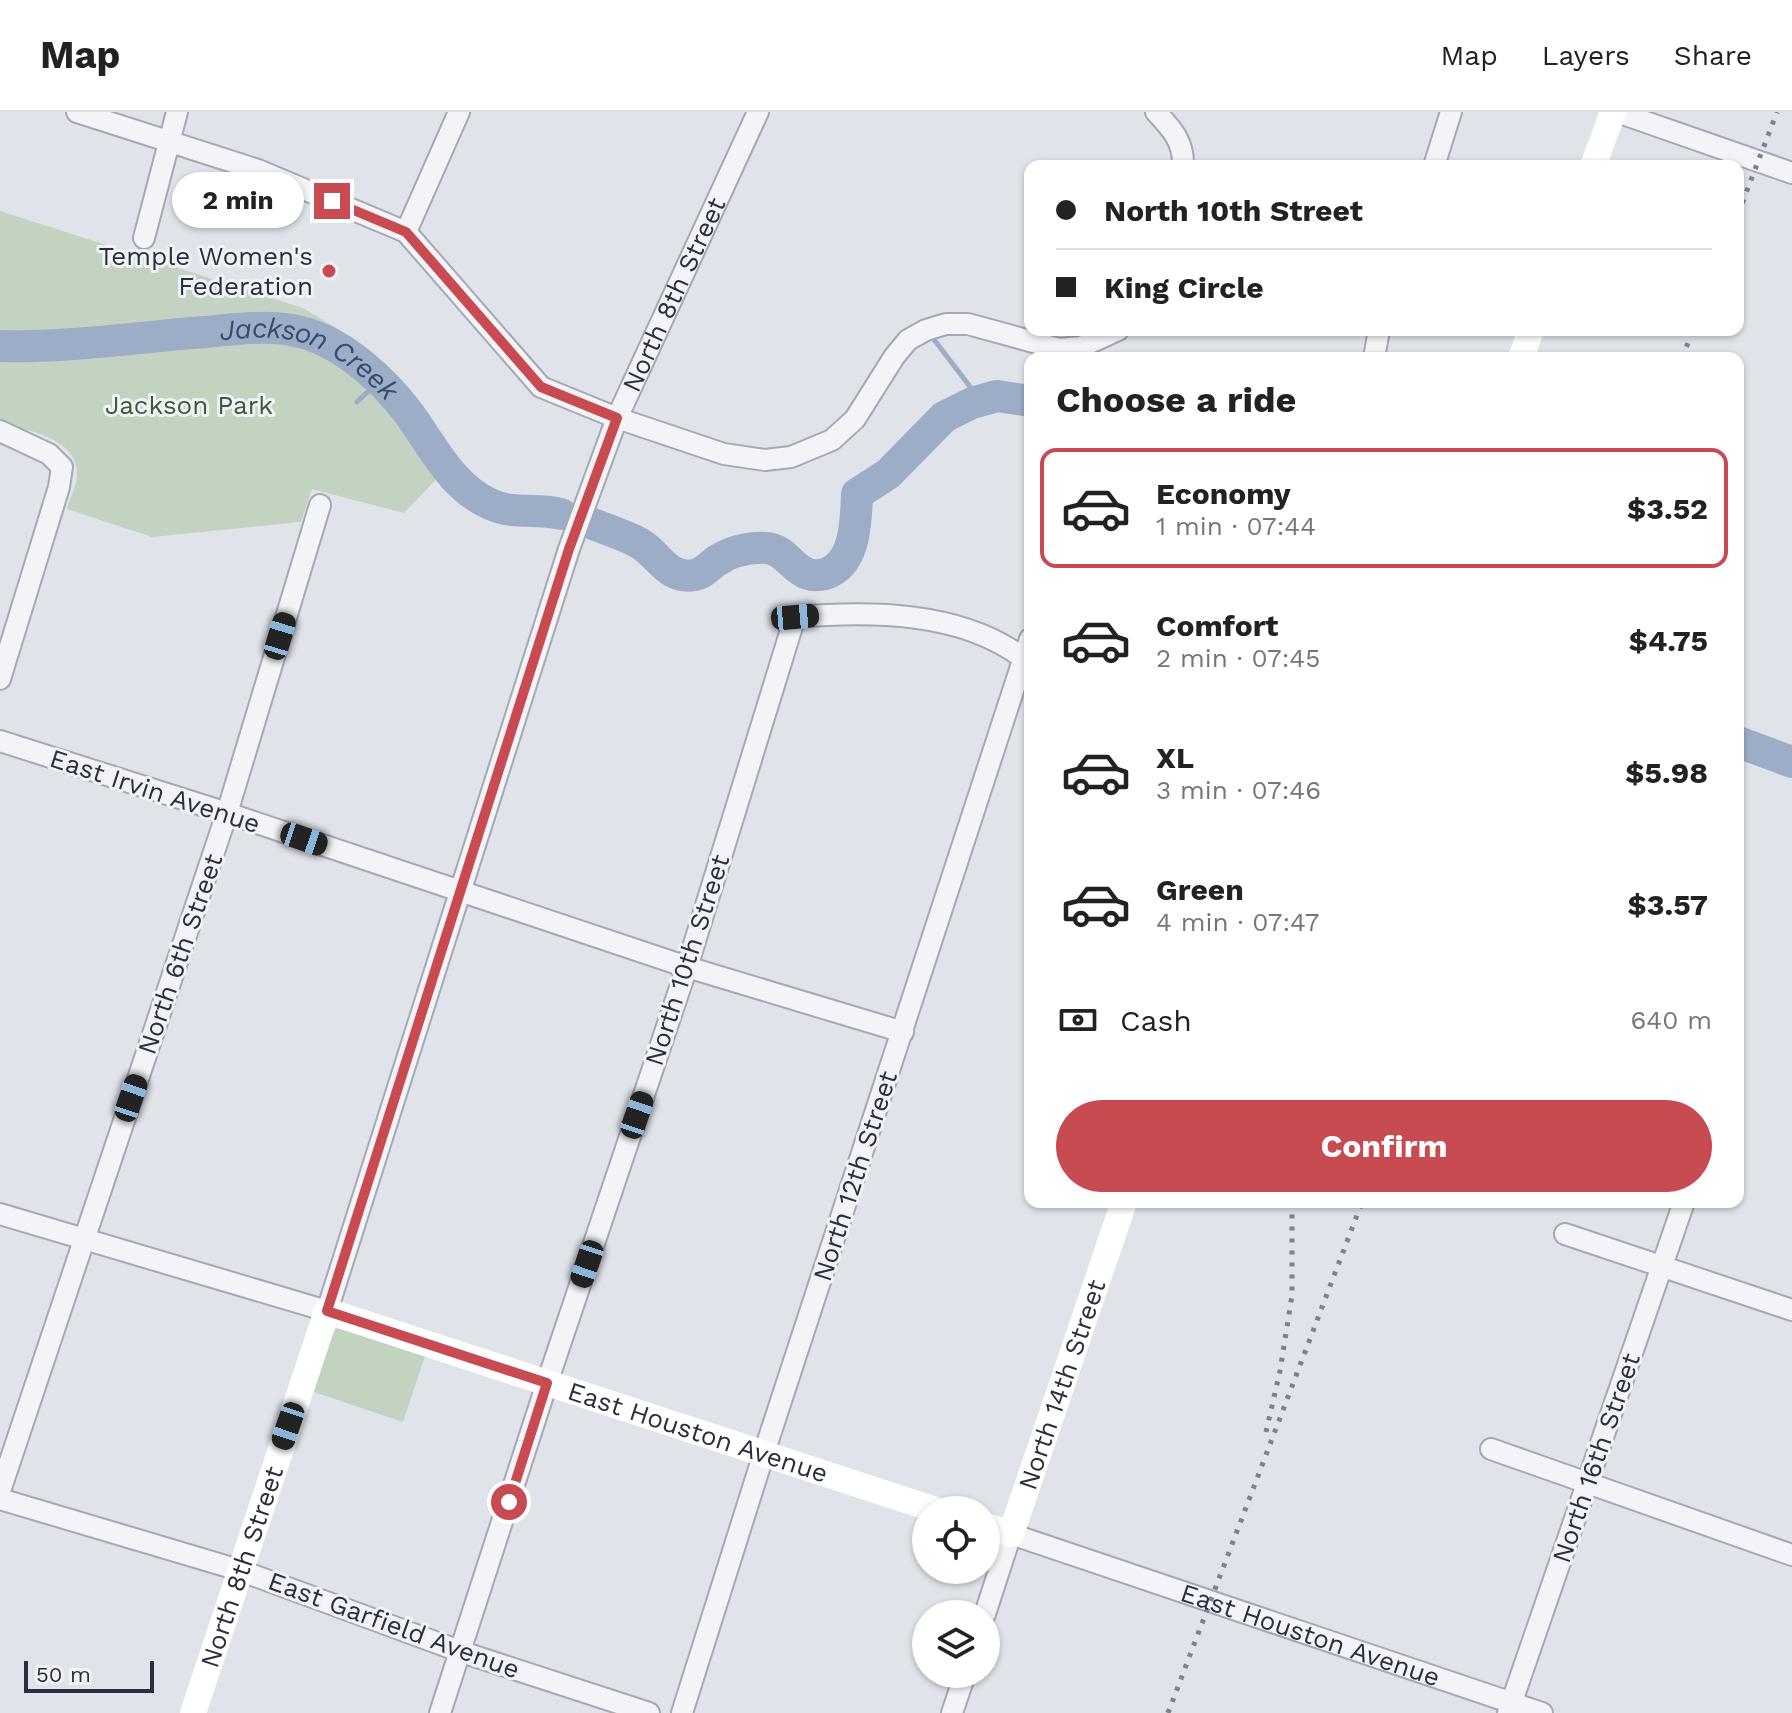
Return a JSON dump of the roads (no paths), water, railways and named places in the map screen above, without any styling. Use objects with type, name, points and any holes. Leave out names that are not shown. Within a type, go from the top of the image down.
[{"type":"street","points":[[77,112],[258,170],[406,232],[541,387],[617,418],[724,454],[765,460],[791,457],[832,440],[855,419],[908,340],[926,330],[946,324],[968,324],[1059,349],[1081,347],[1105,336]]},
{"type":"street","points":[[144,238],[177,112]]},
{"type":"street","points":[[406,232],[459,112]]},
{"type":"street","name":"North 8th Street","points":[[193,1713],[327,1311],[569,549],[617,418],[758,112]]},
{"type":"street","points":[[1156,112],[1175,133],[1184,150],[1183,160]]},
{"type":"street","points":[[1436,160],[1451,112]]},
{"type":"street","points":[[1595,160],[1615,112],[1792,173]]},
{"type":"street","points":[[0,431],[49,454],[62,467],[59,487],[0,679]]},
{"type":"street","name":"North 6th Street","points":[[0,1491],[227,813],[320,505]]},
{"type":"street","name":"North 10th Street","points":[[440,1713],[687,967],[795,617],[904,617],[968,628],[1024,648]]},
{"type":"street","name":"North 12th Street","points":[[682,1713],[1024,658]]},
{"type":"street","name":"East Irvin Avenue","points":[[0,741],[227,813],[687,967],[903,1032]]},
{"type":"street","name":"North 14th Street","points":[[1000,1525],[1122,1208]]},
{"type":"street","name":"North 16th Street","points":[[1510,1708],[1682,1208]]},
{"type":"street","name":"East Houston Avenue","points":[[0,1214],[327,1311],[912,1502]]},
{"type":"street","points":[[1565,1234],[1792,1310]]},
{"type":"street","points":[[1491,1449],[1792,1555]]},
{"type":"street","name":"East Garfield Avenue","points":[[0,1499],[239,1570],[462,1652],[649,1713]]},
{"type":"street","name":"East Houston Avenue","points":[[1000,1531],[1510,1708],[1542,1713]]},
{"type":"street","points":[[952,1713],[960,1688]]},
{"type":"waterway","name":"Jackson Creek","points":[[0,346],[77,344],[257,328],[308,334],[350,355],[375,376],[407,411],[453,475],[476,496],[509,510],[561,514]]},
{"type":"waterway","points":[[929,333],[981,401]]},
{"type":"waterway","points":[[357,402],[379,381]]},
{"type":"waterway","name":"Jackson Creek","points":[[593,524],[639,543],[670,570],[685,576],[700,573],[733,552],[760,548],[777,551],[807,574],[825,574],[835,569],[848,551],[855,529],[857,494],[888,474],[944,417],[972,403],[997,396],[1024,400]]},
{"type":"waterway","name":"Jackson Creek","points":[[1744,744],[1792,762]]},
{"type":"railway","points":[[1744,198],[1777,112]]},
{"type":"railway","points":[[1684,352],[1691,336]]},
{"type":"railway","points":[[1266,1432],[1292,1295],[1292,1208]]},
{"type":"railway","points":[[1168,1713],[1360,1208]]},
{"type":"place","name":"Temple Women's Federation","points":[[329,271]]},
{"type":"park label","name":"Jackson Park","points":[[189,405]]}]
